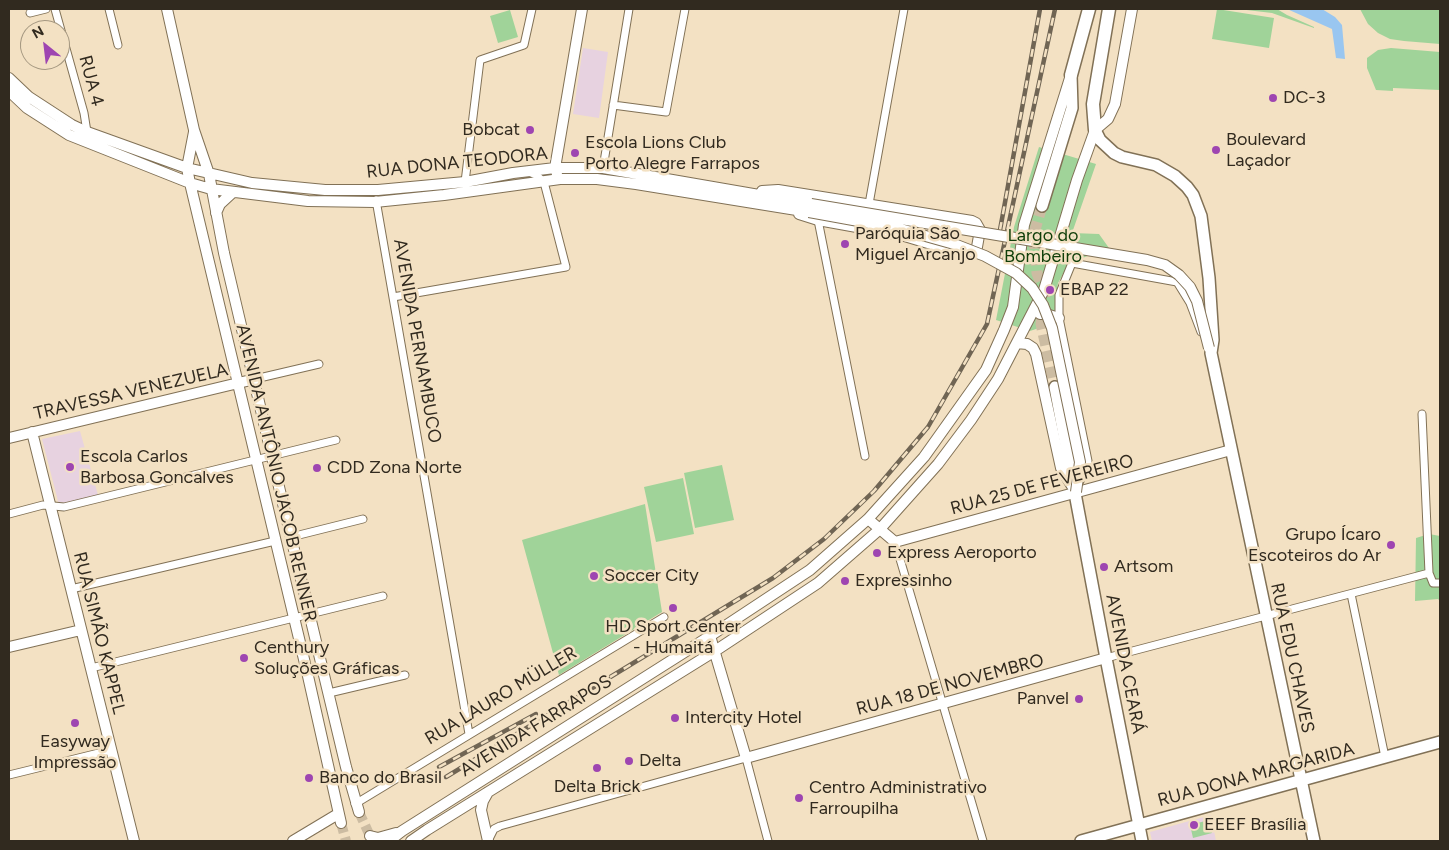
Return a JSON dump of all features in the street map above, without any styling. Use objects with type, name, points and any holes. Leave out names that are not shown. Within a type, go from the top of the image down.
[{"type":"highway","points":[[1071,75],[1089,9]]},
{"type":"highway","points":[[1095,130],[1093,104],[1109,9]]},
{"type":"main road","name":"AVENIDA ANTÔNIO JACOB RENNER","points":[[167,9],[194,130],[209,174],[224,253],[357,808]]},
{"type":"main road","points":[[560,179],[555,168],[582,9]]},
{"type":"main road","points":[[1132,9],[1115,104],[1108,119],[1095,130],[1106,148],[1122,157],[1156,165],[1166,170],[1187,187],[1193,195],[1201,216],[1205,236],[1213,340],[1210,350]]},
{"type":"main road","points":[[1042,206],[1072,108],[1071,75]]},
{"type":"main road","name":"AVENIDA FARRAPOS","points":[[389,841],[810,570],[868,519],[924,457],[986,370],[1013,307],[1024,225],[1071,75]]},
{"type":"main road","name":"RUA DONA TEODORA","points":[[9,78],[30,97],[72,125],[87,132],[187,168],[252,183],[325,190],[378,190],[465,182],[555,168],[603,168],[749,192],[810,208]]},
{"type":"main road","name":"RUA DONA TEODORA","points":[[9,91],[27,108],[69,135],[190,183],[211,189],[308,201],[375,202],[560,179],[597,179],[776,207],[810,208]]},
{"type":"main road","name":"AVENIDA ANTÔNIO JACOB RENNER","points":[[194,130],[187,168],[190,183],[308,676],[339,818],[294,841]]},
{"type":"main road","name":"AVENIDA FARRAPOS","points":[[411,841],[715,651],[818,583],[880,529],[938,464],[998,379],[1044,290],[1095,130]]},
{"type":"main road","points":[[278,198],[279,186]]},
{"type":"main road","points":[[749,192],[778,190],[869,204],[972,221],[976,223],[980,230],[977,247],[973,253],[968,255],[901,235],[818,220],[776,207]]},
{"type":"main road","points":[[216,213],[220,204],[233,192]]},
{"type":"main road","points":[[810,208],[1147,260],[1165,265],[1179,275],[1190,287],[1197,301],[1210,350]]},
{"type":"main road","points":[[810,208],[897,228],[954,244],[985,256],[1016,273],[1032,288],[1043,305],[1052,328],[1080,462],[1076,492]]},
{"type":"main road","points":[[208,257],[224,253]]},
{"type":"main road","points":[[219,304],[236,300]]},
{"type":"main road","points":[[1031,315],[1046,314],[1059,318]]},
{"type":"main road","name":"AVENIDA CEARÁ","points":[[1017,343],[1027,344],[1033,348],[1036,354],[1061,468],[1076,492]]},
{"type":"main road","name":"RUA EDU CHAVES","points":[[1210,350],[1314,841]]},
{"type":"main road","name":"TRAVESSA VENEZUELA","points":[[9,438],[255,379]]},
{"type":"main road","name":"AVENIDA CEARÁ","points":[[1055,387],[1142,841]]},
{"type":"main road","name":"RUA SIMÃO KAPPEL","points":[[32,432],[134,841]]},
{"type":"main road","name":"RUA 25 DE FEVEREIRO","points":[[895,542],[1231,450]]},
{"type":"main road","points":[[264,494],[280,491]]},
{"type":"main road","points":[[868,519],[895,542]]},
{"type":"main road","points":[[9,648],[81,630]]},
{"type":"main road","points":[[710,636],[746,758]]},
{"type":"main road","points":[[300,645],[308,648],[316,642]]},
{"type":"main road","name":"RUA 18 DE NOVEMBRO","points":[[746,758],[1106,658]]},
{"type":"main road","points":[[308,676],[314,669],[324,673]]},
{"type":"main road","name":"RUA DONA MARGARIDA","points":[[1081,841],[1440,742]]},
{"type":"main road","points":[[328,770],[346,767]]},
{"type":"main road","points":[[488,841],[481,810],[483,801],[489,791]]},
{"type":"main road","points":[[371,839],[402,831]]},
{"type":"street","points":[[30,13],[46,9]]},
{"type":"street","name":"RUA 4","points":[[55,9],[84,113],[87,132]]},
{"type":"street","points":[[109,9],[118,45]]},
{"type":"street","points":[[465,182],[480,60],[524,45],[532,9]]},
{"type":"street","points":[[603,168],[629,9]]},
{"type":"street","points":[[613,105],[666,112],[686,9]]},
{"type":"street","points":[[869,204],[904,9]]},
{"type":"street","points":[[393,297],[566,266],[544,182],[541,178],[529,172]]},
{"type":"street","name":"AVENIDA PERNAMBUCO","points":[[378,190],[375,202],[469,734]]},
{"type":"street","points":[[818,220],[865,456]]},
{"type":"street","points":[[1061,232],[1064,255],[1072,264],[1059,295],[1059,318],[1088,461],[1076,492]]},
{"type":"street","name":"RUA EDU CHAVES","points":[[1072,264],[1177,282],[1190,303],[1204,342],[1210,350]]},
{"type":"street","name":"TRAVESSA VENEZUELA","points":[[255,379],[319,364]]},
{"type":"street","points":[[1422,414],[1429,573],[1433,583],[1440,583]]},
{"type":"street","points":[[9,514],[43,506],[64,507],[336,440]]},
{"type":"street","points":[[291,537],[363,520]]},
{"type":"street","points":[[71,589],[275,541]]},
{"type":"street","points":[[895,542],[983,841]]},
{"type":"street","name":"RUA 18 DE NOVEMBRO","points":[[1106,658],[1429,573]]},
{"type":"street","points":[[1351,594],[1385,757]]},
{"type":"street","points":[[91,668],[383,596]]},
{"type":"street","name":"RUA LAURO MÜLLER","points":[[357,808],[469,734],[664,617]]},
{"type":"street","points":[[329,693],[405,675]]},
{"type":"street","points":[[9,775],[112,750]]},
{"type":"street","points":[[746,758],[768,841]]},
{"type":"street","name":"RUA 18 DE NOVEMBRO","points":[[488,841],[490,834],[500,826],[746,758]]},
{"type":"shaded area","points":[[583,48],[608,52],[599,118],[573,114]]},
{"type":"shaded area","name":"Escola Carlos Barbosa Goncalves","points":[[80,431],[98,495],[59,505],[42,439]]},
{"type":"shaded area","name":"EEEF Brasília","points":[[1211,815],[1216,841],[1152,841],[1150,832]]},
{"type":"green space","points":[[1217,9],[1274,18],[1269,48],[1212,39]]},
{"type":"green space","points":[[1238,9],[1277,9],[1314,28],[1272,13]]},
{"type":"green space","points":[[1360,9],[1440,9],[1440,44],[1390,39],[1378,33],[1368,24]]},
{"type":"green space","points":[[510,10],[518,37],[498,43],[490,16]]},
{"type":"green space","points":[[1391,48],[1440,52],[1440,90],[1393,88],[1393,91],[1376,90],[1367,68],[1367,58],[1378,50]]},
{"type":"green space","name":"Largo do Bombeiro","points":[[1039,147],[1096,164],[1072,233],[1099,234],[1109,248],[1069,263],[1058,283],[1055,304],[1057,322],[1030,331],[996,320],[1014,227]]},
{"type":"green space","points":[[722,465],[734,520],[695,528],[684,473]]},
{"type":"green space","points":[[683,478],[694,534],[656,542],[644,487]]},
{"type":"green space","name":"Soccer City","points":[[645,504],[662,612],[559,675],[522,540]]},
{"type":"green space","points":[[1429,534],[1440,536],[1440,601],[1438,599],[1415,601],[1416,538]]},
{"type":"green space","points":[[1209,820],[1212,833],[1193,838],[1190,825]]},
{"type":"water","points":[[1287,9],[1322,9],[1335,17],[1342,25],[1345,59],[1336,58],[1332,29]]},
{"type":"tunnel","points":[[1042,206],[1034,233],[1035,251],[1037,273],[1045,293],[1041,324],[1055,387]]},
{"type":"tunnel","points":[[359,812],[370,836]]},
{"type":"tunnel","points":[[341,823],[346,841]]},
{"type":"railway","points":[[1000,230],[1040,9]]},
{"type":"railway","points":[[446,777],[773,578],[824,539],[874,491],[928,427],[987,324],[1055,9]]},
{"type":"railway","points":[[439,767],[536,714]]},
{"type":"place","name":"DC-3","points":[[1273,98]]},
{"type":"place","name":"Bobcat","points":[[530,130]]},
{"type":"place","name":"Boulevard Laçador","points":[[1216,150]]},
{"type":"place","name":"Escola Lions Club Porto Alegre Farrapos","points":[[575,153]]},
{"type":"place","name":"Paróquia São Miguel Arcanjo","points":[[845,244]]},
{"type":"place","name":"EBAP 22","points":[[1050,290]]},
{"type":"place","name":"Escola Carlos Barbosa Goncalves","points":[[70,467]]},
{"type":"place","name":"CDD Zona Norte","points":[[317,468]]},
{"type":"place","name":"Grupo Ícaro Escoteiros do Ar","points":[[1391,545]]},
{"type":"place","name":"Express Aeroporto","points":[[877,553]]},
{"type":"place","name":"Artsom","points":[[1104,567]]},
{"type":"place","name":"Soccer City","points":[[594,576]]},
{"type":"place","name":"Expressinho","points":[[845,581]]},
{"type":"place","name":"HD Sport Center - Humaitá","points":[[673,608]]},
{"type":"place","name":"Centhury Soluções Gráficas","points":[[244,658]]},
{"type":"place","name":"Panvel","points":[[1079,699]]},
{"type":"place","name":"Intercity Hotel","points":[[675,718]]},
{"type":"place","name":"Easyway Impressão","points":[[75,723]]},
{"type":"place","name":"Delta","points":[[629,761]]},
{"type":"place","name":"Delta Brick","points":[[597,768]]},
{"type":"place","name":"Banco do Brasil","points":[[309,778]]},
{"type":"place","name":"Centro Administrativo Farroupilha","points":[[799,798]]},
{"type":"place","name":"EEEF Brasília","points":[[1194,825]]}]
